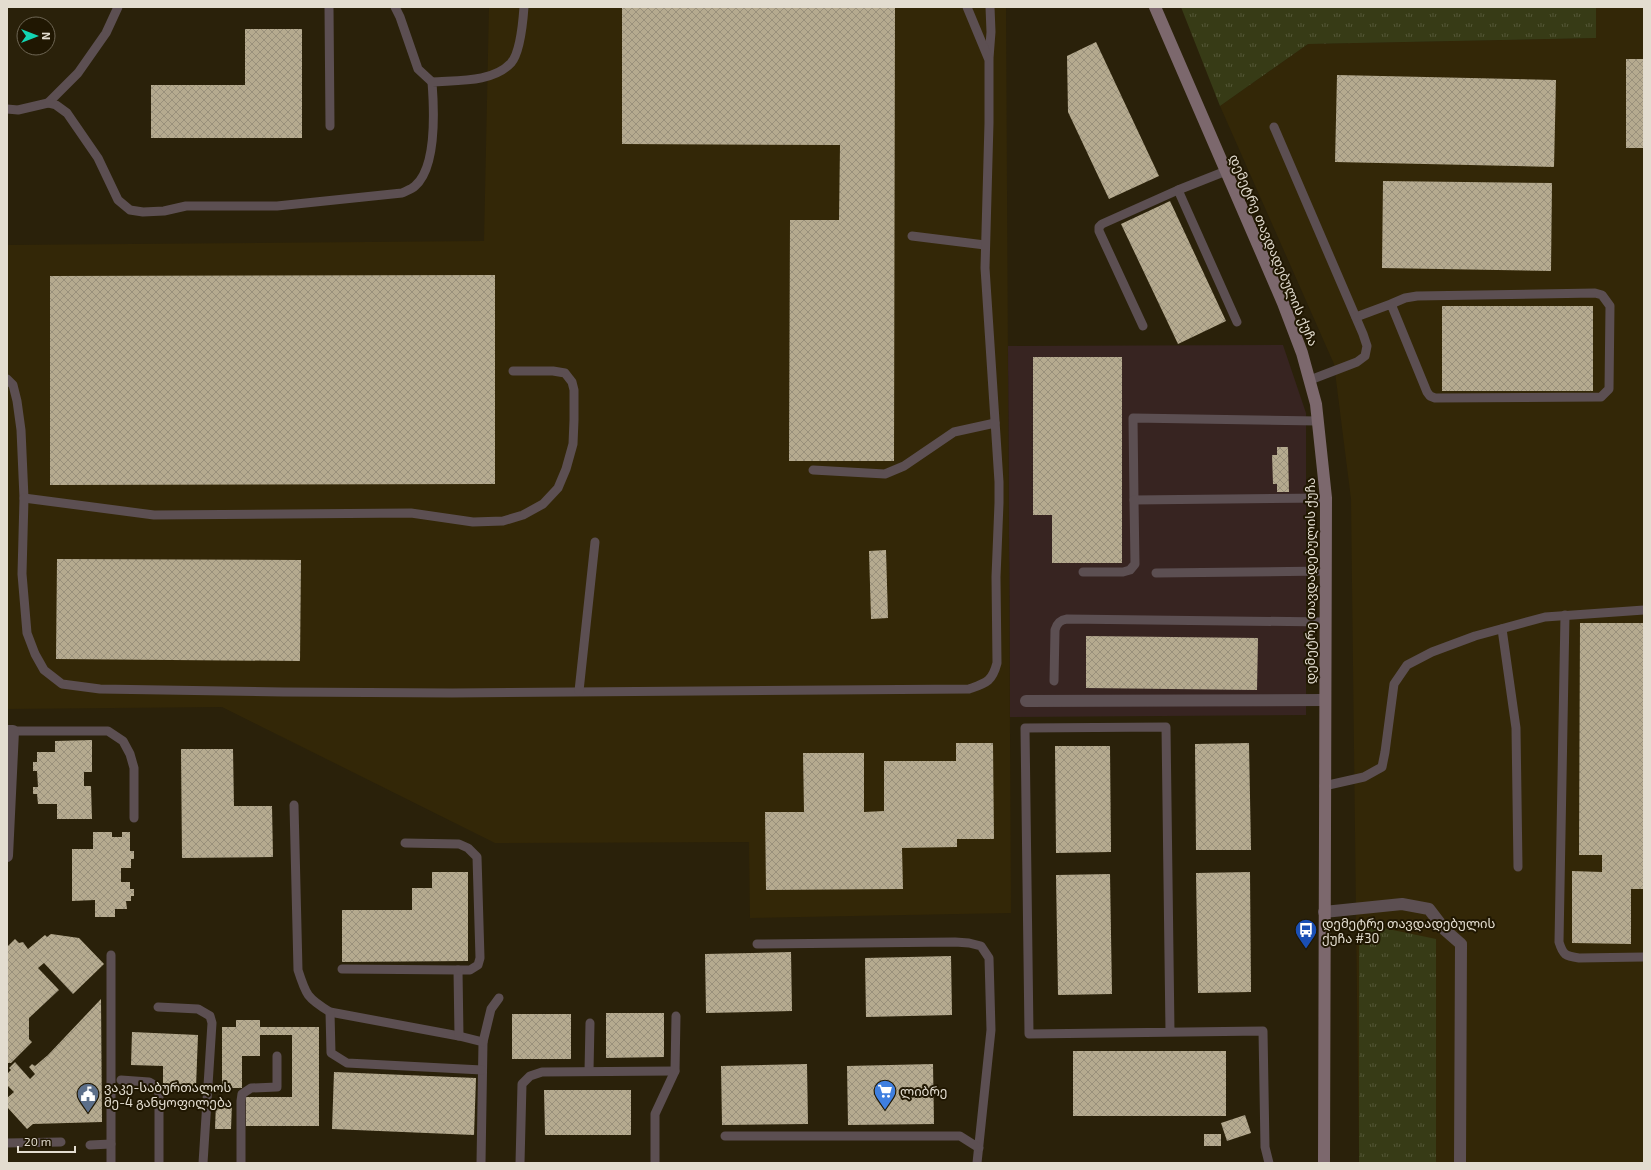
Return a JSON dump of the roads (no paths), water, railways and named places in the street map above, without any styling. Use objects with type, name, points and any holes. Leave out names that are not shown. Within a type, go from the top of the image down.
[{"type":"main road","name":"დემეტრე თავდადებულის ქუჩა","points":[[1155,7],[1283,302],[1302,353],[1316,404],[1326,498],[1324,1163]]},
{"type":"street","points":[[1026,701],[1325,700]]},
{"type":"street","points":[[7,856],[10,731]]},
{"type":"street","points":[[1324,912],[1402,904],[1428,909],[1445,930],[1461,944],[1460,1163]]},
{"type":"lane","points":[[48,103],[78,73],[106,33],[118,7]]},
{"type":"lane","points":[[329,7],[330,126]]},
{"type":"lane","points":[[7,109],[18,110],[48,103],[56,105],[67,113],[98,158],[118,200],[130,210],[143,212],[164,211],[186,206],[276,206],[402,194],[416,186],[426,169],[432,141],[434,108],[432,82],[418,69],[400,17],[395,7]]},
{"type":"lane","points":[[432,82],[465,80],[496,75],[512,62],[521,39],[524,7]]},
{"type":"lane","points":[[967,7],[989,60]]},
{"type":"lane","points":[[7,379],[13,385],[21,430],[24,498],[22,574],[27,633],[35,654],[44,670],[62,684],[100,689],[452,693],[969,689],[984,683],[994,676],[997,663],[996,577],[999,503],[985,268],[989,123],[989,60],[991,32],[990,7]]},
{"type":"lane","points":[[1274,127],[1356,317],[1367,346],[1365,356],[1357,362],[1310,380]]},
{"type":"lane","points":[[1143,326],[1099,231],[1099,227],[1102,224],[1178,190],[1226,171]]},
{"type":"lane","points":[[1178,190],[1237,322]]},
{"type":"lane","points":[[912,236],[985,245]]},
{"type":"lane","points":[[1356,317],[1405,298],[1418,296],[1595,293],[1602,295],[1610,306],[1609,389],[1601,397],[1435,398],[1430,396],[1427,392],[1391,304]]},
{"type":"lane","points":[[24,498],[154,515],[412,513],[473,522],[503,521],[523,515],[543,504],[558,488],[566,469],[573,444],[574,390],[572,382],[565,373],[553,371],[513,371]]},
{"type":"lane","points":[[1083,572],[1123,572],[1130,570],[1135,564],[1133,418],[1318,420]]},
{"type":"lane","points":[[813,470],[884,474],[904,466],[954,432],[995,423]]},
{"type":"lane","points":[[1134,500],[1326,498]]},
{"type":"lane","points":[[579,691],[595,542]]},
{"type":"lane","points":[[1156,573],[1325,571]]},
{"type":"lane","points":[[1324,786],[1364,777],[1382,767],[1394,684],[1407,666],[1432,652],[1475,636],[1545,617],[1644,610]]},
{"type":"lane","points":[[1565,615],[1559,942],[1562,952],[1568,956],[1579,958],[1644,957]]},
{"type":"lane","points":[[1054,681],[1054,630],[1061,620],[1325,622]]},
{"type":"lane","points":[[1502,629],[1516,728],[1518,867]]},
{"type":"lane","points":[[1170,1032],[1166,727],[1025,728],[1029,1034],[1263,1031],[1264,1147],[1269,1163]]},
{"type":"lane","points":[[10,731],[108,731],[123,741],[130,754],[134,768],[134,818]]},
{"type":"lane","points":[[294,805],[298,970],[305,993],[317,1004],[330,1012],[459,1036],[483,1042]]},
{"type":"lane","points":[[342,969],[470,970],[478,965],[480,958],[477,857],[468,848],[459,844],[405,843]]},
{"type":"lane","points":[[757,944],[955,942],[981,946],[989,958],[991,1030],[978,1163]]},
{"type":"lane","points":[[111,955],[111,1163]]},
{"type":"lane","points":[[458,970],[459,1036]]},
{"type":"lane","points":[[481,1163],[483,1042],[491,1009],[500,998]]},
{"type":"lane","points":[[158,1007],[198,1009],[210,1016],[212,1022],[203,1163]]},
{"type":"lane","points":[[330,1012],[331,1053],[347,1063],[482,1070]]},
{"type":"lane","points":[[655,1163],[655,1114],[675,1071],[676,1016]]},
{"type":"lane","points":[[589,1071],[590,1023]]},
{"type":"lane","points":[[241,1163],[242,1094],[251,1088],[276,1087],[277,1056]]},
{"type":"lane","points":[[520,1163],[522,1084],[530,1076],[542,1072],[675,1071]]},
{"type":"lane","points":[[121,1080],[149,1082],[156,1086],[159,1093],[159,1163]]},
{"type":"lane","points":[[725,1136],[960,1136],[979,1148]]},
{"type":"lane","points":[[7,1144],[61,1142]]},
{"type":"lane","points":[[90,1145],[111,1144]]},
{"type":"place","name":"დემეტრე თავდადებულის ქუჩა #30","points":[[1306,950]]},
{"type":"place","name":"ლიბრე","points":[[885,1110]]},
{"type":"place","name":"ვაკე-საბურთალოს მე-4 განყოფილება","points":[[88,1114]]}]
